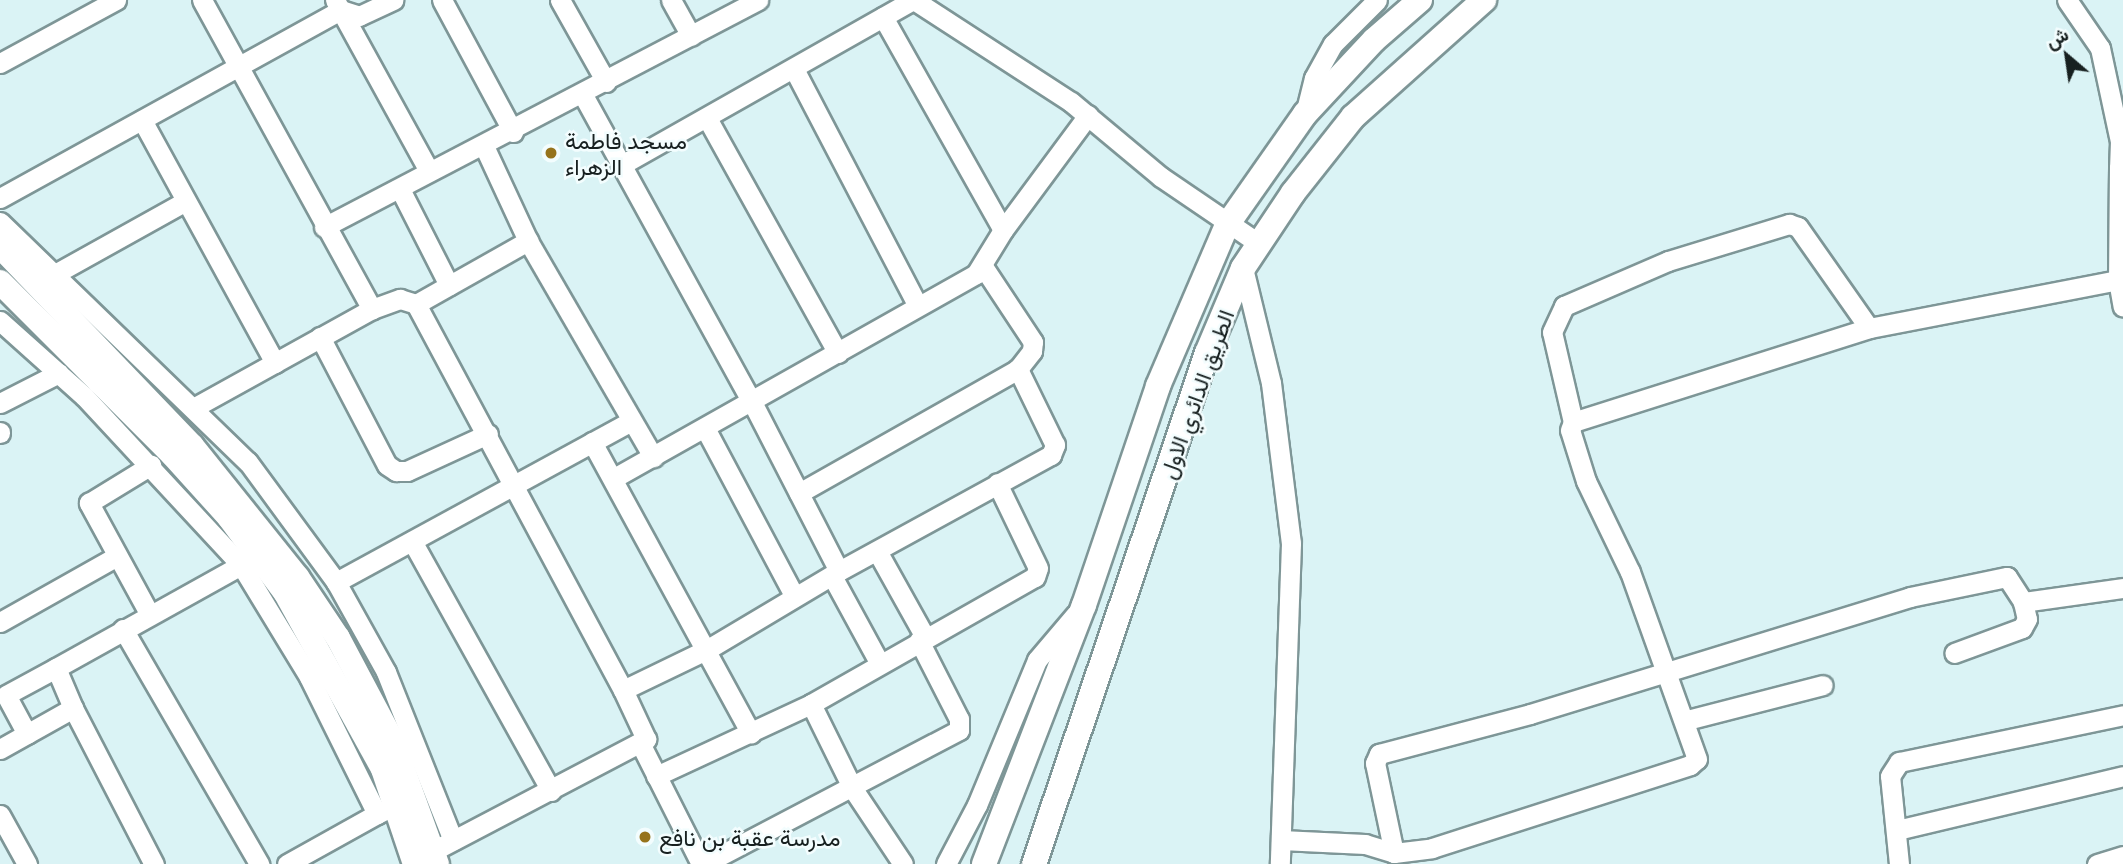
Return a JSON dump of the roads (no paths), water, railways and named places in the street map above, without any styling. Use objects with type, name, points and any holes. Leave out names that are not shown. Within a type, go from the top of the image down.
[{"type":"main road","name":"الطريق الدائري الاول","points":[[984,864],[1084,605],[1158,386],[1227,225],[1305,114],[1374,40],[1420,0]]},
{"type":"main road","points":[[1428,0],[1451,26]]},
{"type":"main road","name":"الطريق الدائري الاول","points":[[1034,864],[1082,733],[1207,353],[1243,268],[1258,243],[1353,117],[1451,26],[1484,0]]},
{"type":"main road","points":[[0,246],[192,446],[298,577],[382,720],[429,848]]},
{"type":"main road","points":[[0,282],[172,454],[249,560],[323,654],[387,809],[429,848]]},
{"type":"street","points":[[0,63],[116,0]]},
{"type":"street","points":[[202,0],[324,227],[372,309]]},
{"type":"street","points":[[338,5],[359,16],[393,0]]},
{"type":"street","points":[[442,0],[513,132]]},
{"type":"street","points":[[559,0],[606,82]]},
{"type":"street","points":[[671,0],[691,36]]},
{"type":"street","points":[[324,227],[400,189],[429,171],[513,132],[758,0]]},
{"type":"street","points":[[623,164],[914,0],[1088,116],[1227,225],[1258,243]]},
{"type":"street","points":[[2067,0],[2100,48],[2120,141],[2118,280],[2123,307]]},
{"type":"street","points":[[1305,114],[1314,78],[1333,44],[1369,3]]},
{"type":"street","points":[[0,198],[239,69],[338,5]]},
{"type":"street","points":[[338,5],[429,171]]},
{"type":"street","points":[[883,17],[1003,230]]},
{"type":"street","points":[[794,69],[918,306]]},
{"type":"street","points":[[583,95],[751,400],[799,493],[835,574],[880,664]]},
{"type":"street","points":[[614,478],[976,274],[1003,230],[1088,116]]},
{"type":"street","points":[[707,118],[838,353]]},
{"type":"street","points":[[142,120],[184,202],[275,363]]},
{"type":"street","points":[[484,146],[528,242],[653,457]]},
{"type":"street","points":[[400,189],[449,285]]},
{"type":"street","points":[[53,275],[184,202]]},
{"type":"street","points":[[0,222],[195,407],[248,462],[336,582],[405,714],[429,848],[551,791],[640,743],[645,734],[624,690],[416,304],[400,299],[372,309],[195,407]]},
{"type":"street","points":[[1281,840],[1365,844],[1394,853],[1432,848],[1690,765],[1697,759],[1686,720],[1630,572],[1586,481],[1570,430],[1573,422],[1552,332],[1556,317],[1564,306],[1668,261],[1789,224],[1798,227],[1869,328]]},
{"type":"street","points":[[416,304],[528,242]]},
{"type":"street","points":[[799,493],[1018,369],[1032,351],[1033,342],[982,265]]},
{"type":"street","points":[[1243,268],[1271,383],[1291,543],[1280,864]]},
{"type":"street","points":[[1573,422],[1869,328],[2118,280]]},
{"type":"street","points":[[2,327],[59,373],[249,560],[56,668],[3,690],[27,734]]},
{"type":"street","points":[[320,337],[387,465],[396,471],[407,471],[488,434]]},
{"type":"street","points":[[624,690],[708,649],[835,574],[997,483],[1044,460],[1055,445],[1018,369]]},
{"type":"street","points":[[0,403],[59,373]]},
{"type":"street","points":[[336,582],[631,421]]},
{"type":"street","points":[[705,428],[795,597]]},
{"type":"street","points":[[592,442],[708,649],[751,734]]},
{"type":"street","points":[[150,615],[89,503],[151,465]]},
{"type":"street","points":[[656,776],[811,704],[1038,572],[997,483]]},
{"type":"street","points":[[412,541],[551,791]]},
{"type":"street","points":[[640,743],[702,864],[853,789],[959,730],[959,719],[877,551]]},
{"type":"street","points":[[0,622],[117,556]]},
{"type":"street","points":[[1394,853],[1374,763],[1379,754],[1910,597],[2007,577],[2023,602],[2027,619],[2022,628],[1954,653]]},
{"type":"street","points":[[2023,602],[2123,587]]},
{"type":"street","points":[[946,864],[977,804],[1037,660],[1084,605]]},
{"type":"street","points":[[123,629],[259,864]]},
{"type":"street","points":[[56,668],[73,708],[154,864]]},
{"type":"street","points":[[1686,720],[1823,685]]},
{"type":"street","points":[[811,704],[853,789],[903,864]]},
{"type":"street","points":[[0,749],[73,708]]},
{"type":"street","points":[[1899,864],[1898,830],[1889,776],[1899,762],[2123,715]]},
{"type":"street","points":[[1898,830],[2123,776]]},
{"type":"street","points":[[287,864],[387,809]]},
{"type":"street","points":[[0,815],[27,864]]},
{"type":"street","points":[[2097,864],[2123,856]]},
{"type":"place","name":"مسجد فاطمة الزهراء","points":[[551,153]]},
{"type":"place","name":"مدرسة عقبة بن نافع","points":[[645,837]]}]
